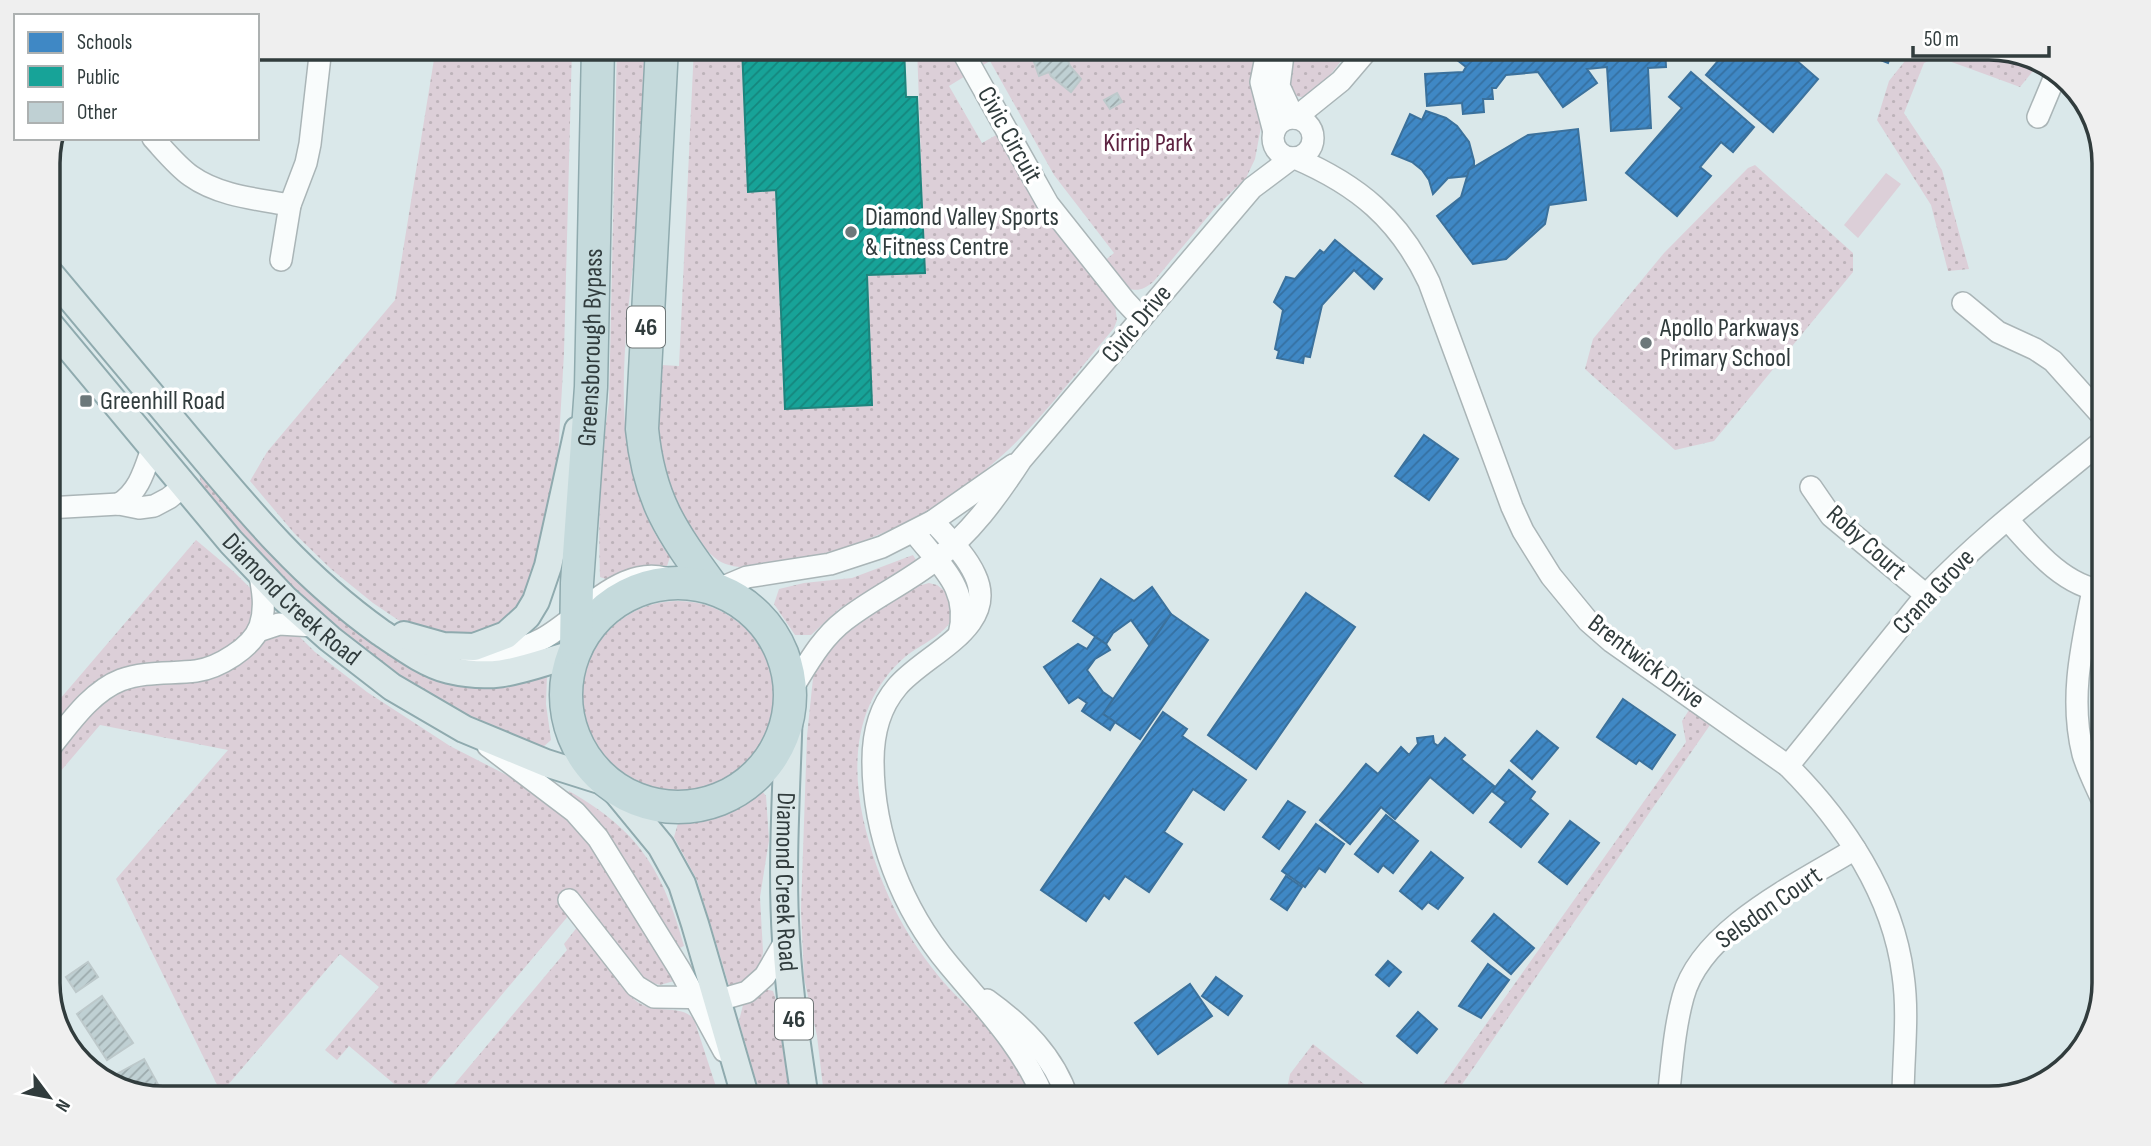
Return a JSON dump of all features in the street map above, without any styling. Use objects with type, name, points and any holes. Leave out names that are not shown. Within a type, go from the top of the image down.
[{"type":"highway","name":"Greensborough Bypass","points":[[575,651],[591,387],[598,59]]},
{"type":"highway","name":"Greensborough Bypass","points":[[661,59],[642,429],[647,468],[662,510],[688,555],[715,589]]},
{"type":"highway","name":"46","points":[[678,583],[715,589],[738,600],[765,625],[783,656],[790,699],[780,741],[771,757],[745,785],[729,795],[694,807],[675,808],[638,801],[611,786],[581,753],[567,716],[565,690],[575,651],[591,624],[616,602],[646,588],[678,583]]},
{"type":"main road","name":"Diamond Creek Road","points":[[60,286],[260,525],[304,571],[396,643],[438,667],[469,674],[508,674],[575,651]]},
{"type":"main road","name":"Diamond Creek Road","points":[[60,336],[231,541],[314,626],[392,687],[464,729],[545,763],[611,786]]},
{"type":"main road","points":[[375,628],[449,647],[474,647],[497,640],[517,626],[533,608],[548,566],[570,461],[591,387]]},
{"type":"main road","points":[[185,485],[193,475],[200,453]]},
{"type":"main road","name":"Diamond Creek Road","points":[[790,699],[785,873],[786,940],[803,1086]]},
{"type":"main road","name":"46","points":[[611,786],[661,846],[677,873],[695,924],[706,998],[742,1086]]},
{"type":"street","points":[[281,260],[290,205],[306,163],[310,144],[320,59]]},
{"type":"street","name":"Civic Circuit","points":[[967,59],[1048,204],[1125,301],[1142,318]]},
{"type":"street","points":[[1266,59],[1261,82],[1274,133],[1273,142],[1283,156],[1294,158],[1306,153],[1313,142],[1313,136],[1307,123],[1295,118],[1279,86],[1282,59]]},
{"type":"street","points":[[1274,133],[1280,123],[1295,118],[1341,81],[1360,59]]},
{"type":"street","points":[[1313,136],[1341,81]]},
{"type":"street","points":[[2038,117],[2053,82]]},
{"type":"street","name":"Civic Drive","points":[[1252,188],[1274,133]]},
{"type":"street","name":"Brentwick Drive","points":[[1313,136],[1342,180]]},
{"type":"street","points":[[155,140],[182,169],[206,185],[232,194],[290,205]]},
{"type":"street","name":"Civic Drive","points":[[790,699],[826,638],[845,619],[935,560],[953,544],[998,494],[1021,460],[1252,188],[1294,158]]},
{"type":"street","name":"Brentwick Drive","points":[[1294,158],[1342,180],[1375,205],[1406,241],[1422,268],[1507,495],[1523,531],[1551,576],[1588,621],[1612,642],[1788,766],[1809,787],[1855,849],[1880,895],[1894,931],[1903,974],[1906,1030],[1904,1086]]},
{"type":"street","points":[[1963,303],[1998,332],[2035,349],[2053,361],[2091,404]]},
{"type":"street","points":[[119,504],[128,499],[138,485],[153,446]]},
{"type":"street","name":"Crana Grove","points":[[1788,766],[1926,595],[1975,547],[2091,451]]},
{"type":"street","name":"Civic Drive","points":[[715,589],[756,575],[805,570],[861,555],[933,521],[984,483],[1021,460]]},
{"type":"street","points":[[60,507],[119,504],[139,508],[153,506],[185,485]]},
{"type":"street","name":"Roby Court","points":[[1811,487],[1830,516],[1926,595]]},
{"type":"street","points":[[2008,520],[2034,549],[2059,570],[2092,586]]},
{"type":"street","points":[[933,521],[970,565],[981,592],[979,610],[967,628],[912,672],[888,700],[876,733],[873,761],[876,803],[882,834],[897,882],[921,927],[1026,1062],[1038,1086]]},
{"type":"street","points":[[914,532],[959,592],[964,614],[959,635]]},
{"type":"street","points":[[258,631],[264,606],[259,572]]},
{"type":"street","points":[[449,647],[480,653],[513,650],[540,640],[611,589],[626,582],[658,576],[678,583]]},
{"type":"street","points":[[2092,616],[2078,662],[2076,696],[2084,756],[2092,775]]},
{"type":"street","points":[[60,737],[83,709],[107,687],[136,676],[209,668],[233,655],[258,631],[271,626],[290,623],[314,626]]},
{"type":"street","points":[[464,729],[567,805],[590,829],[706,998]]},
{"type":"street","name":"Selsdon Court","points":[[1669,1086],[1683,995],[1703,958],[1730,928],[1855,849]]},
{"type":"street","points":[[569,900],[642,991],[654,997],[706,998],[740,995],[756,986],[765,976],[786,940]]},
{"type":"street","points":[[966,984],[1018,1022],[1049,1057],[1063,1086]]},
{"type":"green space","points":[[434,59],[572,59],[564,353],[553,503],[539,571],[510,620],[476,638],[410,628],[373,603],[331,569],[294,533],[250,481],[267,452],[395,300]]},
{"type":"green space","points":[[617,59],[646,59],[639,206],[626,341],[626,432],[633,476],[647,518],[670,557],[666,569],[612,581],[600,577],[599,533],[609,402]]},
{"type":"green space","points":[[693,59],[743,59],[749,192],[776,190],[786,409],[872,405],[867,275],[925,272],[917,59],[958,59],[967,75],[949,86],[982,143],[998,134],[1115,305],[1117,320],[1114,328],[1024,434],[948,498],[902,524],[852,545],[768,566],[733,566],[714,557],[697,537],[669,487],[659,447],[657,405],[662,365],[679,366]]},
{"type":"green space","name":"Kirrip Park","points":[[973,59],[1262,59],[1261,127],[1255,159],[1246,178],[1215,208],[1154,281],[1138,290],[1132,289],[1120,281],[1103,262],[1114,253],[1054,175],[990,61],[978,68]]},
{"type":"green space","points":[[1287,59],[1342,59],[1323,83],[1305,97],[1290,91],[1284,71]]},
{"type":"green space","points":[[1906,59],[1933,59],[1924,63],[1904,113],[1942,170],[1969,269],[1948,271],[1931,205],[1877,120],[1889,81]]},
{"type":"green space","points":[[1943,59],[2006,61],[2033,71],[2020,87]]},
{"type":"green space","points":[[1755,165],[1853,253],[1853,272],[1714,441],[1675,450],[1585,369],[1593,339],[1664,253],[1748,168]]},
{"type":"green space","points":[[1886,173],[1901,184],[1858,238],[1844,225]]},
{"type":"green space","points":[[198,470],[346,619],[547,676],[546,704],[551,740],[542,748],[468,717],[404,679],[340,632],[263,561],[203,490]]},
{"type":"green space","points":[[196,540],[233,571],[315,652],[367,692],[450,746],[528,786],[585,831],[673,975],[674,981],[660,985],[646,981],[573,891],[559,903],[569,915],[425,1086],[397,1086],[349,1046],[337,1060],[325,1050],[379,987],[340,954],[227,1086],[218,1086],[116,879],[228,750],[100,725],[60,772],[60,699]]},
{"type":"green space","points":[[913,555],[916,560],[839,609],[811,635],[795,635],[774,604],[779,589],[804,583],[852,578]]},
{"type":"green space","points":[[929,583],[937,585],[950,595],[953,617],[938,635],[894,667],[870,704],[861,731],[858,760],[858,790],[863,818],[876,865],[905,929],[948,987],[1000,1040],[1028,1086],[823,1086],[817,1036],[804,978],[801,909],[807,736],[813,678],[824,655],[855,625],[914,587]]},
{"type":"green space","points":[[678,601],[715,609],[746,629],[766,660],[774,697],[766,734],[746,765],[715,785],[678,793],[641,785],[610,765],[590,734],[582,697],[590,660],[610,629],[641,609]]},
{"type":"green space","points":[[1689,710],[1710,725],[1461,1086],[1442,1086],[1686,742],[1682,721]]},
{"type":"green space","points":[[569,791],[613,821],[644,855],[667,895],[684,946],[675,950],[566,796]]},
{"type":"green space","points":[[762,791],[766,796],[769,840],[760,897],[763,952],[761,963],[748,981],[730,989],[697,880],[674,837],[679,820],[714,814]]},
{"type":"green space","points":[[578,926],[615,978],[639,1003],[689,1014],[694,1019],[716,1086],[453,1086],[567,950],[564,944]]},
{"type":"green space","points":[[765,989],[773,991],[788,1086],[757,1086],[739,1021],[743,1005],[755,1000]]},
{"type":"green space","points":[[1313,1044],[1366,1086],[1288,1086],[1290,1074]]},
{"type":"building: Schools","points":[[1456,59],[1666,59],[1666,67],[1648,68],[1651,128],[1611,131],[1607,67],[1587,69],[1597,83],[1563,107],[1538,72],[1506,75],[1496,88],[1492,88],[1493,99],[1483,99],[1484,112],[1463,114],[1462,103],[1427,106],[1425,74],[1463,72],[1466,67]]},
{"type":"building: Schools","points":[[1720,59],[1795,59],[1818,79],[1773,132],[1706,75]]},
{"type":"building: Schools","points":[[1691,72],[1754,127],[1733,152],[1721,142],[1700,167],[1711,176],[1677,216],[1626,173],[1682,108],[1669,97]]},
{"type":"building: Schools","points":[[1426,111],[1446,118],[1457,126],[1469,142],[1474,161],[1474,168],[1469,170],[1468,176],[1448,178],[1433,194],[1429,180],[1422,170],[1412,162],[1392,154],[1410,114],[1422,120]]},
{"type":"building: Schools","points":[[1578,129],[1586,200],[1549,205],[1545,224],[1506,259],[1473,264],[1437,216],[1461,197],[1469,170],[1528,135]]},
{"type":"building: Schools","points":[[1335,240],[1382,279],[1374,289],[1354,270],[1322,305],[1310,357],[1304,356],[1303,363],[1277,358],[1279,351],[1275,349],[1283,310],[1274,302],[1286,277],[1295,279],[1320,250],[1324,253]]},
{"type":"building: Schools","points":[[1424,435],[1458,459],[1429,500],[1395,476]]},
{"type":"building: Schools","points":[[1101,579],[1134,601],[1152,587],[1171,614],[1149,645],[1131,620],[1113,633],[1106,644],[1073,621]]},
{"type":"building: Schools","points":[[1306,593],[1355,627],[1256,769],[1208,735]]},
{"type":"building: Schools","points":[[1171,614],[1208,640],[1140,739],[1103,714]]},
{"type":"building: Schools","points":[[1095,637],[1110,650],[1095,659],[1087,670],[1103,692],[1113,699],[1103,714],[1115,722],[1110,730],[1082,711],[1087,703],[1078,697],[1069,703],[1044,667],[1078,644],[1087,649]]},
{"type":"building: Schools","points":[[1623,699],[1675,735],[1652,769],[1639,760],[1636,764],[1597,737]]},
{"type":"building: Schools","points":[[1163,712],[1187,729],[1182,736],[1246,780],[1224,810],[1193,789],[1164,832],[1182,844],[1149,892],[1125,876],[1109,899],[1104,895],[1086,921],[1041,890]]},
{"type":"building: Schools","points":[[1537,731],[1558,748],[1532,779],[1511,761]]},
{"type":"building: Schools","points":[[1433,736],[1434,743],[1438,746],[1445,738],[1465,755],[1461,759],[1495,787],[1473,813],[1430,777],[1395,819],[1381,807],[1350,844],[1320,820],[1366,764],[1378,774],[1401,747],[1409,755],[1418,744],[1417,738]]},
{"type":"building: Schools","points":[[1509,770],[1535,792],[1530,799],[1548,814],[1521,847],[1490,822],[1506,802],[1492,791]]},
{"type":"building: Schools","points":[[1288,801],[1305,812],[1279,849],[1263,837]]},
{"type":"building: Schools","points":[[1386,815],[1418,841],[1393,873],[1383,865],[1378,872],[1355,854]]},
{"type":"building: Schools","points":[[1570,821],[1599,843],[1567,884],[1539,862]]},
{"type":"building: Schools","points":[[1316,824],[1344,844],[1325,872],[1319,868],[1305,887],[1282,871]]},
{"type":"building: Schools","points":[[1431,852],[1463,878],[1438,909],[1428,902],[1422,909],[1400,891]]},
{"type":"building: Schools","points":[[1286,876],[1302,887],[1287,910],[1271,899]]},
{"type":"building: Schools","points":[[1494,914],[1534,948],[1511,974],[1472,941]]},
{"type":"building: Schools","points":[[1388,961],[1401,972],[1389,986],[1376,975]]},
{"type":"building: Schools","points":[[1488,964],[1509,980],[1481,1018],[1459,1006]]},
{"type":"building: Schools","points":[[1216,977],[1242,996],[1228,1015],[1202,996]]},
{"type":"building: Schools","points":[[1190,984],[1212,1016],[1158,1054],[1135,1023]]},
{"type":"building: Schools","points":[[1418,1012],[1437,1029],[1417,1053],[1397,1036]]},
{"type":"building: Public","name":"Diamond Valley Sports & Fitness Centre","points":[[742,59],[904,59],[906,97],[917,97],[925,273],[867,275],[872,405],[785,409],[776,190],[748,192]]},
{"type":"building: Other","points":[[1033,59],[1067,59],[1081,79],[1071,92],[1049,72],[1039,76]]},
{"type":"building: Other","points":[[1117,93],[1122,102],[1110,109],[1104,100]]},
{"type":"building: Other","points":[[88,962],[98,977],[76,992],[66,977]]},
{"type":"building: Other","points":[[102,996],[133,1043],[107,1060],[77,1014]]},
{"type":"building: Other","points":[[144,1059],[159,1086],[136,1083],[117,1074]]},
{"type":"place","name":"Diamond Valley Sports & Fitness Centre","points":[[851,232]]},
{"type":"place","name":"Apollo Parkways Primary School","points":[[1646,343]]},
{"type":"place","name":"Greenhill Road","points":[[86,401]]}]
